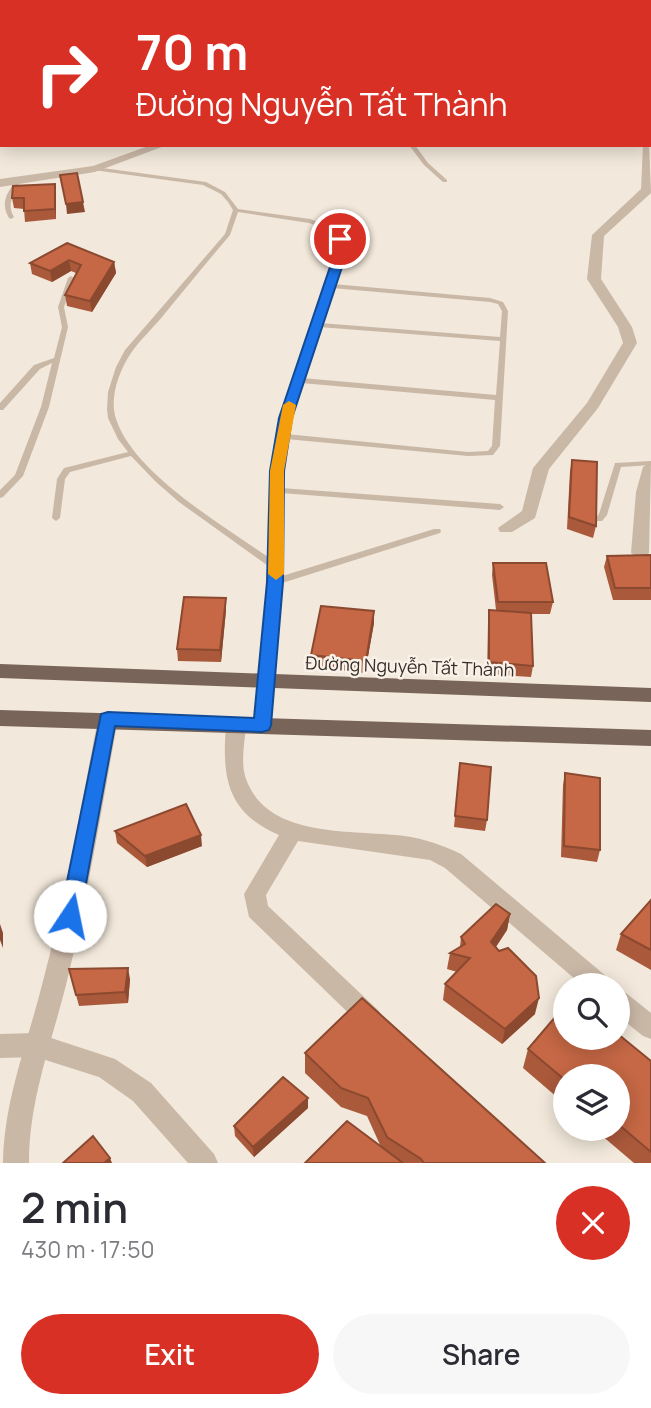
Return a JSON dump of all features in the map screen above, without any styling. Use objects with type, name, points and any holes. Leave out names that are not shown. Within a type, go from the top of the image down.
[{"type":"main road","name":"Đường Nguyễn Tất Thành","points":[[0,671],[651,695]]},
{"type":"main road","points":[[0,718],[108,719],[651,738]]},
{"type":"street","points":[[0,183],[49,181],[95,169],[156,147]]},
{"type":"street","points":[[506,528],[529,514],[541,468],[593,405],[630,343],[625,327],[594,279],[593,272],[598,235],[647,190],[649,147]]},
{"type":"street","points":[[640,553],[651,465]]},
{"type":"street","points":[[16,1163],[15,1148],[36,1045],[70,916],[108,719]]},
{"type":"street","points":[[236,724],[234,760],[237,783],[251,805],[272,824],[344,841],[429,850],[453,861],[585,973]]},
{"type":"street","points":[[293,831],[255,894],[257,910],[386,1033]]},
{"type":"street","points":[[630,1011],[651,1028]]},
{"type":"street","points":[[0,1046],[36,1045],[106,1067],[142,1092],[205,1163]]},
{"type":"lane","points":[[413,147],[426,164],[445,181]]},
{"type":"lane","points":[[95,169],[204,183],[219,190],[236,210],[310,221],[335,230],[340,239],[340,248],[297,380],[283,436],[277,490],[275,582],[262,725]]},
{"type":"lane","points":[[11,217],[6,207],[18,181]]},
{"type":"lane","points":[[236,210],[222,242],[156,317],[119,367],[111,395],[112,417],[133,453],[150,473],[276,567]]},
{"type":"lane","points":[[0,495],[13,484],[24,464],[45,407],[65,327],[61,307],[71,278]]},
{"type":"lane","points":[[283,436],[468,454],[490,453],[495,446],[505,311],[501,303],[329,286]]},
{"type":"lane","points":[[315,325],[503,339]]},
{"type":"lane","points":[[0,408],[37,367],[57,359]]},
{"type":"lane","points":[[297,380],[499,398]]},
{"type":"lane","points":[[56,518],[61,479],[66,470],[133,453]]},
{"type":"lane","points":[[599,519],[603,515],[618,465],[651,465]]},
{"type":"lane","points":[[277,490],[500,507]]},
{"type":"lane","points":[[275,582],[437,531]]},
{"type":"building","points":[[77,173],[83,202],[66,204],[60,175]]},
{"type":"building","points":[[55,184],[55,209],[24,211],[24,198],[12,198],[13,186]]},
{"type":"building","points":[[67,243],[114,262],[90,301],[65,295],[81,265],[69,260],[50,271],[30,263]]},
{"type":"building","points":[[572,460],[597,462],[596,526],[569,517]]},
{"type":"building","points":[[651,555],[651,588],[615,588],[607,556]]},
{"type":"building","points":[[493,563],[546,563],[553,602],[498,602]]},
{"type":"building","points":[[184,597],[226,598],[220,650],[177,649]]},
{"type":"building","points":[[321,606],[374,611],[366,661],[311,655]]},
{"type":"building","points":[[489,610],[531,613],[533,666],[489,662]]},
{"type":"building","points":[[460,763],[491,767],[487,820],[455,816]]},
{"type":"building","points":[[565,773],[600,778],[600,850],[564,846]]},
{"type":"building","points":[[186,804],[201,835],[145,856],[115,831]]},
{"type":"building","points":[[651,900],[651,950],[621,934]]},
{"type":"building","points":[[496,904],[510,914],[491,942],[499,951],[508,948],[536,976],[539,998],[505,1029],[445,984],[470,958],[450,953],[465,944],[461,937]]},
{"type":"building","points":[[128,968],[125,992],[76,995],[69,969]]},
{"type":"building","points":[[362,998],[545,1163],[424,1163],[387,1137],[368,1098],[341,1088],[305,1053]]},
{"type":"building","points":[[553,1020],[553,1050],[630,1050],[630,1044],[651,1061],[651,1152],[630,1134],[630,1064],[553,1064],[553,1070],[528,1049]]},
{"type":"building","points":[[283,1077],[308,1098],[253,1147],[234,1126]]},
{"type":"building","points":[[347,1121],[403,1163],[305,1163]]},
{"type":"building","points":[[93,1136],[110,1158],[104,1163],[63,1163]]},
{"type":"slow traffic","points":[[276,574],[277,471],[289,405]]},
{"type":"route","points":[[70,916],[108,719],[262,725],[275,582],[277,471],[285,418],[339,258],[340,239]]}]
